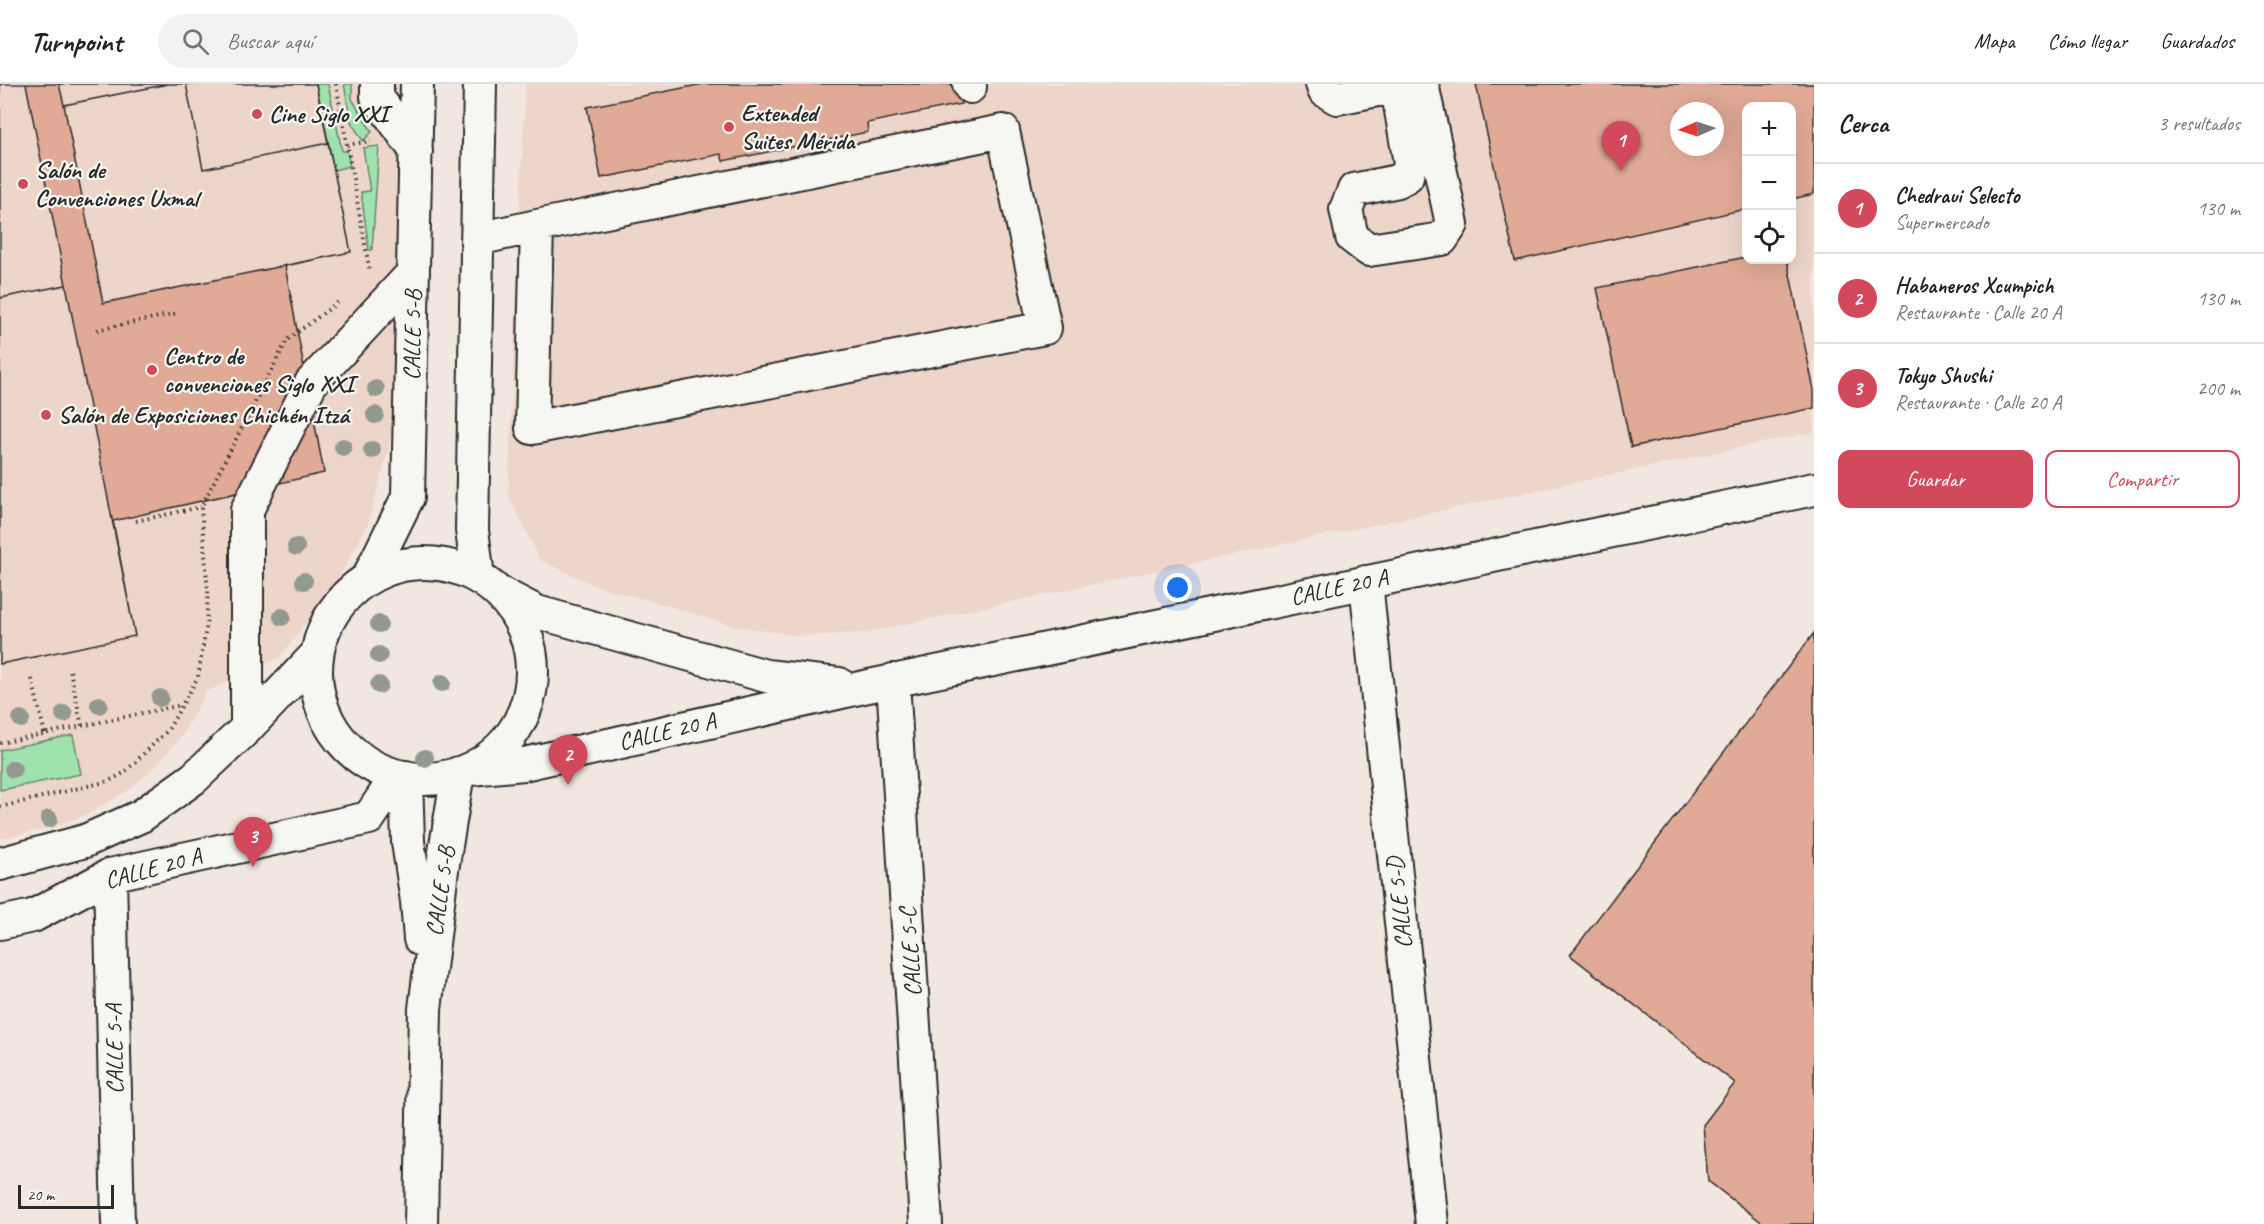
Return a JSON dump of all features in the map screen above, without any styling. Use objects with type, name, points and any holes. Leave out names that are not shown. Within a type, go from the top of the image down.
[{"type":"street","points":[[377,84],[377,97],[416,151]]},
{"type":"street","name":"CALLE 5-B","points":[[368,578],[408,496],[417,84]]},
{"type":"street","points":[[464,771],[492,754],[510,736],[523,713],[530,688],[531,662],[526,636],[515,613],[488,585],[472,530],[480,84]]},
{"type":"street","points":[[1322,84],[1324,90],[1337,98],[1387,88],[1398,93],[1410,163],[1407,176],[1398,181],[1354,190],[1346,209],[1352,237],[1369,250],[1442,239],[1452,224],[1422,84]]},
{"type":"street","points":[[477,239],[537,226],[1003,130],[1045,328],[532,428],[537,226]]},
{"type":"street","points":[[247,728],[247,510],[311,383],[413,273]]},
{"type":"street","name":"CALLE 20 A","points":[[0,923],[33,916],[110,875],[369,818],[402,777],[433,778],[464,771],[524,764],[878,684],[1814,489]]},
{"type":"street","name":"CALLE 20 A","points":[[368,578],[394,566],[423,562],[452,566],[537,612],[766,676],[878,684]]},
{"type":"street","points":[[368,578],[344,597],[327,623],[317,654],[316,676],[319,699],[328,721],[340,739],[357,756],[376,768],[402,777]]},
{"type":"street","name":"CALLE 5-D","points":[[1366,582],[1432,1224]]},
{"type":"street","name":"CALLE 20 A","points":[[0,864],[85,841],[141,816],[194,778],[247,728],[317,654]]},
{"type":"street","name":"CALLE 5-C","points":[[878,684],[926,1224]]},
{"type":"street","name":"CALLE 5-B","points":[[425,1009],[442,870],[464,771]]},
{"type":"street","name":"CALLE 5-B","points":[[402,777],[408,842],[417,901],[425,1009],[421,1224]]},
{"type":"street","name":"CALLE 5-A","points":[[110,875],[118,1224]]},
{"type":"path","points":[[336,84],[371,278],[375,272]]},
{"type":"path","points":[[347,146],[374,140]]},
{"type":"path","points":[[0,807],[109,781],[124,773],[168,730],[198,677],[206,628],[208,592],[201,507],[287,340],[343,299]]},
{"type":"path","points":[[97,330],[178,313]]},
{"type":"path","points":[[136,521],[201,507]]},
{"type":"path","points":[[70,671],[82,726]]},
{"type":"path","points":[[32,679],[45,734]]},
{"type":"path","points":[[0,742],[182,705]]},
{"type":"shaded area","name":"Centro de convenciones Siglo XXI","points":[[0,84],[400,84],[395,399],[389,448],[368,524],[352,555],[326,598],[279,658],[206,692],[184,733],[156,766],[129,790],[88,814],[54,827],[0,839]]},
{"type":"shaded area","points":[[525,84],[1814,84],[1814,432],[864,633],[799,636],[733,626],[598,587],[540,560],[508,495]]},
{"type":"green space","points":[[316,84],[328,84],[342,151],[347,151],[350,166],[334,170]]},
{"type":"green space","points":[[344,84],[352,84],[352,99],[372,132],[363,141],[351,122]]},
{"type":"green space","points":[[379,146],[372,250],[369,250],[361,192],[370,191],[363,148]]},
{"type":"green space","points":[[73,735],[81,774],[0,790],[0,750]]},
{"type":"building","name":"Centro de convenciones Siglo XXI","points":[[0,84],[316,84],[351,252],[285,266],[324,473],[113,521],[135,636],[0,664]]},
{"type":"building","name":"Salón de Convenciones Uxmal","points":[[0,84],[26,84],[66,285],[0,298]]},
{"type":"building","points":[[59,84],[168,84],[64,105]]},
{"type":"building","points":[[168,84],[186,84],[203,169],[328,143],[351,252],[103,303],[64,105]]},
{"type":"building","name":"Cine Siglo XXI","points":[[186,84],[316,84],[328,143],[203,169]]},
{"type":"building","name":"Extended Suites Mérida","points":[[703,84],[957,84],[961,104],[867,123],[868,132],[723,161],[721,154],[601,178],[587,107]]},
{"type":"building","points":[[1476,84],[1814,84],[1814,194],[1796,198],[1796,102],[1742,102],[1742,210],[1515,261]]},
{"type":"building","points":[[1742,258],[1742,264],[1788,264],[1814,390],[1814,408],[1631,447],[1597,288]]},
{"type":"building","name":"Salón de Exposiciones Chichén Itzá","points":[[66,285],[135,636],[0,664],[0,298]]},
{"type":"building","points":[[1814,633],[1814,1224],[1764,1224],[1708,1181],[1703,1125],[1735,1083],[1570,955]]},
{"type":"place","name":"Cine Siglo XXI","points":[[257,114]]},
{"type":"place","name":"Extended Suites Mérida","points":[[729,127]]},
{"type":"place","name":"Chedraui Selecto","points":[[1621,171]]},
{"type":"place","name":"Salón de Convenciones Uxmal","points":[[23,184]]},
{"type":"place","name":"Centro de convenciones Siglo XXI","points":[[152,370]]},
{"type":"place","name":"Salón de Exposiciones Chichén Itzá","points":[[46,415]]},
{"type":"place","name":"Habaneros Xcumpich","points":[[568,785]]},
{"type":"place","name":"Tokyo Shushi","points":[[253,867]]}]
